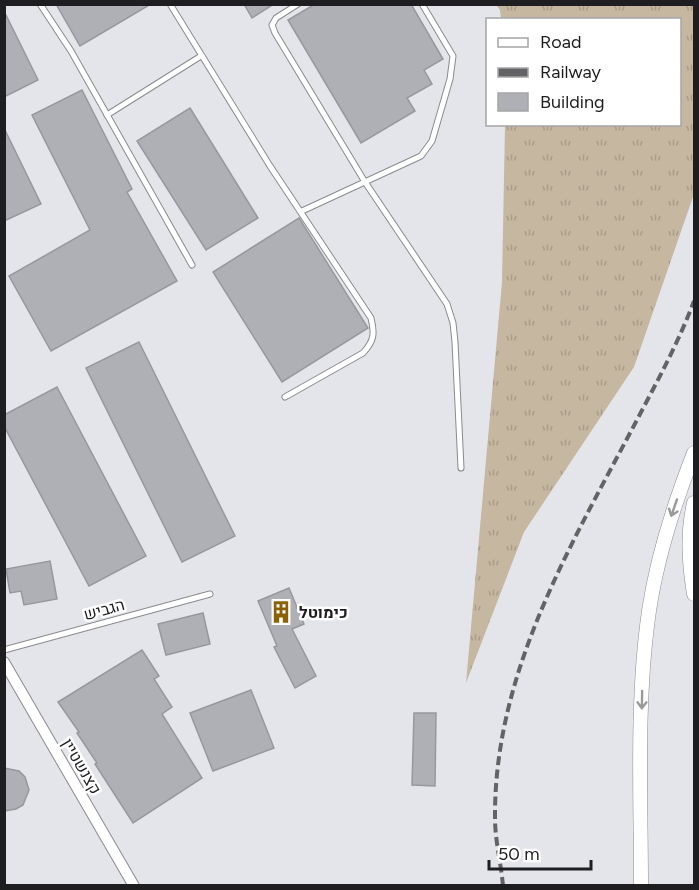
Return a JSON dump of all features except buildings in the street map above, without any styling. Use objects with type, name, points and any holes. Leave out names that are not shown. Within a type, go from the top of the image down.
[{"type":"street","points":[[641,885],[642,692],[649,611],[663,543],[694,453]]},
{"type":"street","points":[[694,503],[689,560],[694,594]]},
{"type":"street","name":"קצנשטיין","points":[[4,662],[134,885]]},
{"type":"lane","points":[[40,4],[71,51],[192,265]]},
{"type":"lane","points":[[170,4],[270,166],[371,318],[375,333],[371,345],[363,353],[285,397]]},
{"type":"lane","points":[[298,4],[276,18],[272,25],[275,33],[365,182],[447,304],[456,342],[461,468]]},
{"type":"lane","points":[[302,212],[421,156],[432,141],[450,79],[453,56],[422,4]]},
{"type":"lane","points":[[107,115],[201,56]]},
{"type":"lane","name":"הגביש","points":[[4,650],[210,594]]},
{"type":"green space","points":[[496,5],[694,5],[694,194],[634,367],[524,532],[466,683],[502,282],[505,126],[681,126],[681,18],[501,18],[500,10]]},
{"type":"railway","points":[[503,886],[495,826],[498,763],[508,710],[523,659],[564,560],[668,359],[694,301]]},
{"type":"place","name":"כימוטל","points":[[281,612]]}]
